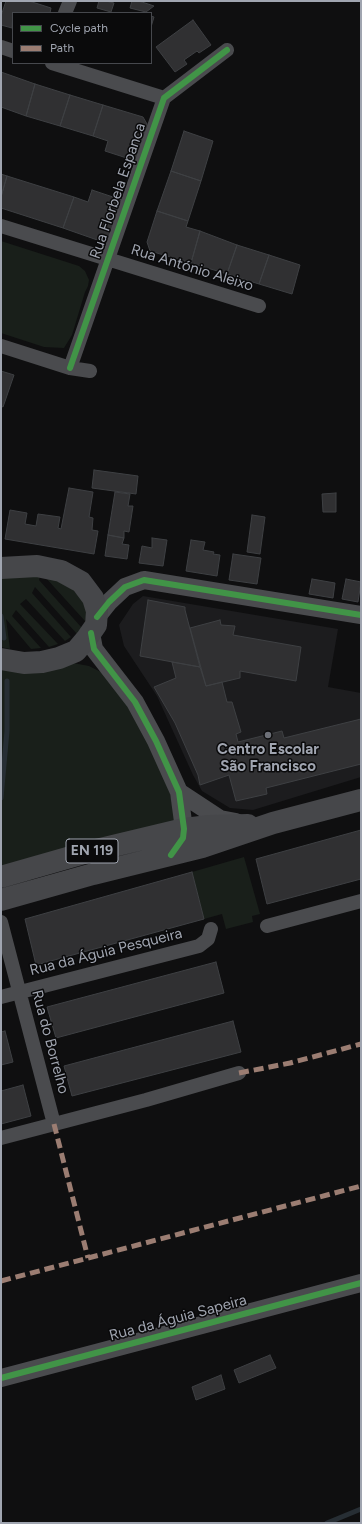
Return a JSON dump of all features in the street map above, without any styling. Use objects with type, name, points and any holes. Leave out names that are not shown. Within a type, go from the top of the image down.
[{"type":"main road","points":[[1,568],[37,566],[61,571],[81,582],[93,598],[97,611],[94,625],[76,651],[60,658],[42,662],[1,659]]},
{"type":"main road","name":"EN 119","points":[[1,900],[93,874],[202,847],[273,823],[361,800]]},
{"type":"main road","name":"EN 119","points":[[1,877],[88,852],[184,829],[209,826],[273,823]]},
{"type":"street","points":[[65,12],[70,1]]},
{"type":"street","points":[[1,47],[12,51]]},
{"type":"street","points":[[55,64],[164,98],[227,50]]},
{"type":"street","name":"Rua Florbela Espanca","points":[[70,368],[164,98]]},
{"type":"street","name":"Rua António Aleixo","points":[[1,226],[259,306]]},
{"type":"street","points":[[1,346],[70,368],[90,371]]},
{"type":"street","points":[[171,855],[183,838],[184,829],[179,792],[156,741],[135,702],[94,649],[94,625],[109,602],[125,587],[144,580],[361,615]]},
{"type":"street","points":[[179,792],[220,819],[250,825]]},
{"type":"street","points":[[1,894],[13,882],[54,863]]},
{"type":"street","points":[[267,926],[361,901]]},
{"type":"street","name":"Rua do Borrelho","points":[[1,922],[54,1124]]},
{"type":"street","name":"Rua da Águia Pesqueira","points":[[1,997],[199,946],[208,939],[211,929]]},
{"type":"street","points":[[1,1138],[146,1100],[240,1073]]},
{"type":"street","name":"Rua da Águia Sapeira","points":[[1,1378],[361,1283]]},
{"type":"shaded area","points":[[1,241],[79,266],[85,271],[89,280],[88,286],[72,335],[64,348],[44,347],[1,333]]},
{"type":"shaded area","points":[[1,575],[40,576],[39,580],[82,628],[77,634],[35,587],[32,593],[71,637],[65,641],[26,599],[20,604],[58,644],[49,647],[16,610],[12,616],[41,648],[31,649],[6,619],[10,649],[1,647]]},
{"type":"shaded area","points":[[45,577],[50,577],[72,589],[81,598],[86,607],[87,616],[85,621]]},
{"type":"shaded area","name":"Centro Escolar São Francisco","points":[[143,596],[338,629],[328,687],[361,693],[361,777],[253,810],[230,808],[202,791],[193,775],[157,696],[124,646],[119,625],[133,604]]},
{"type":"shaded area","points":[[73,663],[89,666],[103,673],[139,717],[170,793],[176,824],[1,870],[1,669]]},
{"type":"shaded area","points":[[244,857],[260,914],[252,916],[253,922],[226,929],[222,914],[204,919],[192,872]]},
{"type":"building","points":[[6,1],[29,1],[51,8],[50,12],[12,12],[12,28],[1,25],[1,16]]},
{"type":"building","points":[[99,1],[114,3],[111,12],[97,8]]},
{"type":"building","points":[[132,1],[139,1],[154,6],[146,12],[130,8]]},
{"type":"building","points":[[193,20],[211,45],[199,53],[197,51],[184,60],[187,64],[175,72],[156,47]]},
{"type":"building","points":[[1,72],[35,84],[26,116],[1,107]]},
{"type":"building","points":[[35,84],[70,95],[60,126],[26,116]]},
{"type":"building","points":[[70,95],[103,105],[93,136],[60,126]]},
{"type":"building","points":[[103,105],[143,117],[147,124],[136,161],[105,151],[108,141],[93,136]]},
{"type":"building","points":[[184,131],[213,141],[201,181],[171,171]]},
{"type":"building","points":[[171,171],[201,181],[188,221],[157,211]]},
{"type":"building","points":[[1,174],[7,176],[1,197]]},
{"type":"building","points":[[7,176],[74,197],[63,228],[1,208],[1,197]]},
{"type":"building","points":[[92,190],[122,200],[111,237],[103,242],[63,228],[74,197],[88,202]]},
{"type":"building","points":[[157,211],[188,221],[186,227],[200,231],[191,263],[150,251],[147,242]]},
{"type":"building","points":[[200,231],[237,245],[227,274],[191,263]]},
{"type":"building","points":[[237,245],[269,255],[259,284],[227,274]]},
{"type":"building","points":[[269,255],[300,265],[292,294],[259,284]]},
{"type":"building","points":[[1,371],[14,375],[3,407],[1,406]]},
{"type":"building","points":[[94,470],[138,476],[136,494],[92,488]]},
{"type":"building","points":[[69,488],[93,492],[89,517],[93,518],[92,530],[98,531],[94,554],[5,539],[10,510],[27,513],[25,524],[36,526],[38,514],[60,517],[58,528],[61,529]]},
{"type":"building","points":[[115,492],[130,494],[128,506],[133,506],[129,532],[124,531],[124,538],[108,535]]},
{"type":"building","points":[[336,493],[336,512],[323,512],[322,494]]},
{"type":"building","points":[[252,515],[265,517],[260,554],[247,552]]},
{"type":"building","points":[[108,535],[124,538],[122,544],[129,545],[127,559],[105,556]]},
{"type":"building","points":[[152,538],[167,540],[163,566],[139,563],[142,546],[152,548]]},
{"type":"building","points":[[191,540],[205,542],[203,550],[220,555],[217,576],[186,571]]},
{"type":"building","points":[[233,554],[261,558],[257,584],[229,580]]},
{"type":"building","points":[[312,579],[335,583],[333,598],[309,594]]},
{"type":"building","points":[[346,579],[361,582],[358,602],[342,599]]},
{"type":"building","points":[[148,600],[185,607],[200,667],[140,656]]},
{"type":"building","points":[[220,620],[221,625],[235,626],[233,635],[301,647],[296,681],[240,671],[240,678],[206,686],[190,628]]},
{"type":"building","points":[[172,662],[200,667],[206,686],[222,682],[227,702],[232,702],[241,732],[236,734],[238,742],[282,731],[284,738],[361,719],[361,764],[266,788],[267,794],[236,801],[229,775],[200,785],[198,775],[175,723],[154,687],[176,678]]},
{"type":"building","points":[[361,830],[361,879],[267,904],[256,859]]},
{"type":"building","points":[[192,872],[204,919],[36,965],[25,919]]},
{"type":"building","points":[[216,962],[224,993],[56,1038],[47,1007]]},
{"type":"building","points":[[233,1021],[241,1052],[72,1096],[64,1066]]},
{"type":"building","points":[[5,1031],[13,1062],[1,1065],[1,1032]]},
{"type":"building","points":[[23,1085],[31,1116],[1,1124],[1,1091]]},
{"type":"building","points":[[270,1355],[276,1368],[239,1383],[234,1370]]},
{"type":"building","points":[[221,1375],[225,1389],[196,1400],[192,1387]]},
{"type":"waterway","points":[[1,616],[4,638]]},
{"type":"waterway","points":[[1,798],[7,731],[7,681]]},
{"type":"waterway","points":[[327,1523],[361,1509]]},
{"type":"marked path","points":[[239,1073],[290,1063],[361,1044]]},
{"type":"marked path","points":[[54,1124],[88,1258]]},
{"type":"marked path","points":[[1,1281],[361,1186]]},
{"type":"cycle path","points":[[70,368],[164,98],[227,50]]},
{"type":"cycle path","points":[[97,617],[109,602],[125,587],[144,580],[361,615]]},
{"type":"cycle path","points":[[91,633],[94,649],[135,702],[156,741],[179,792],[184,829],[183,838],[171,855]]},
{"type":"cycle path","points":[[1,1378],[361,1283]]},
{"type":"place","name":"Centro Escolar São Francisco","points":[[268,735]]}]
